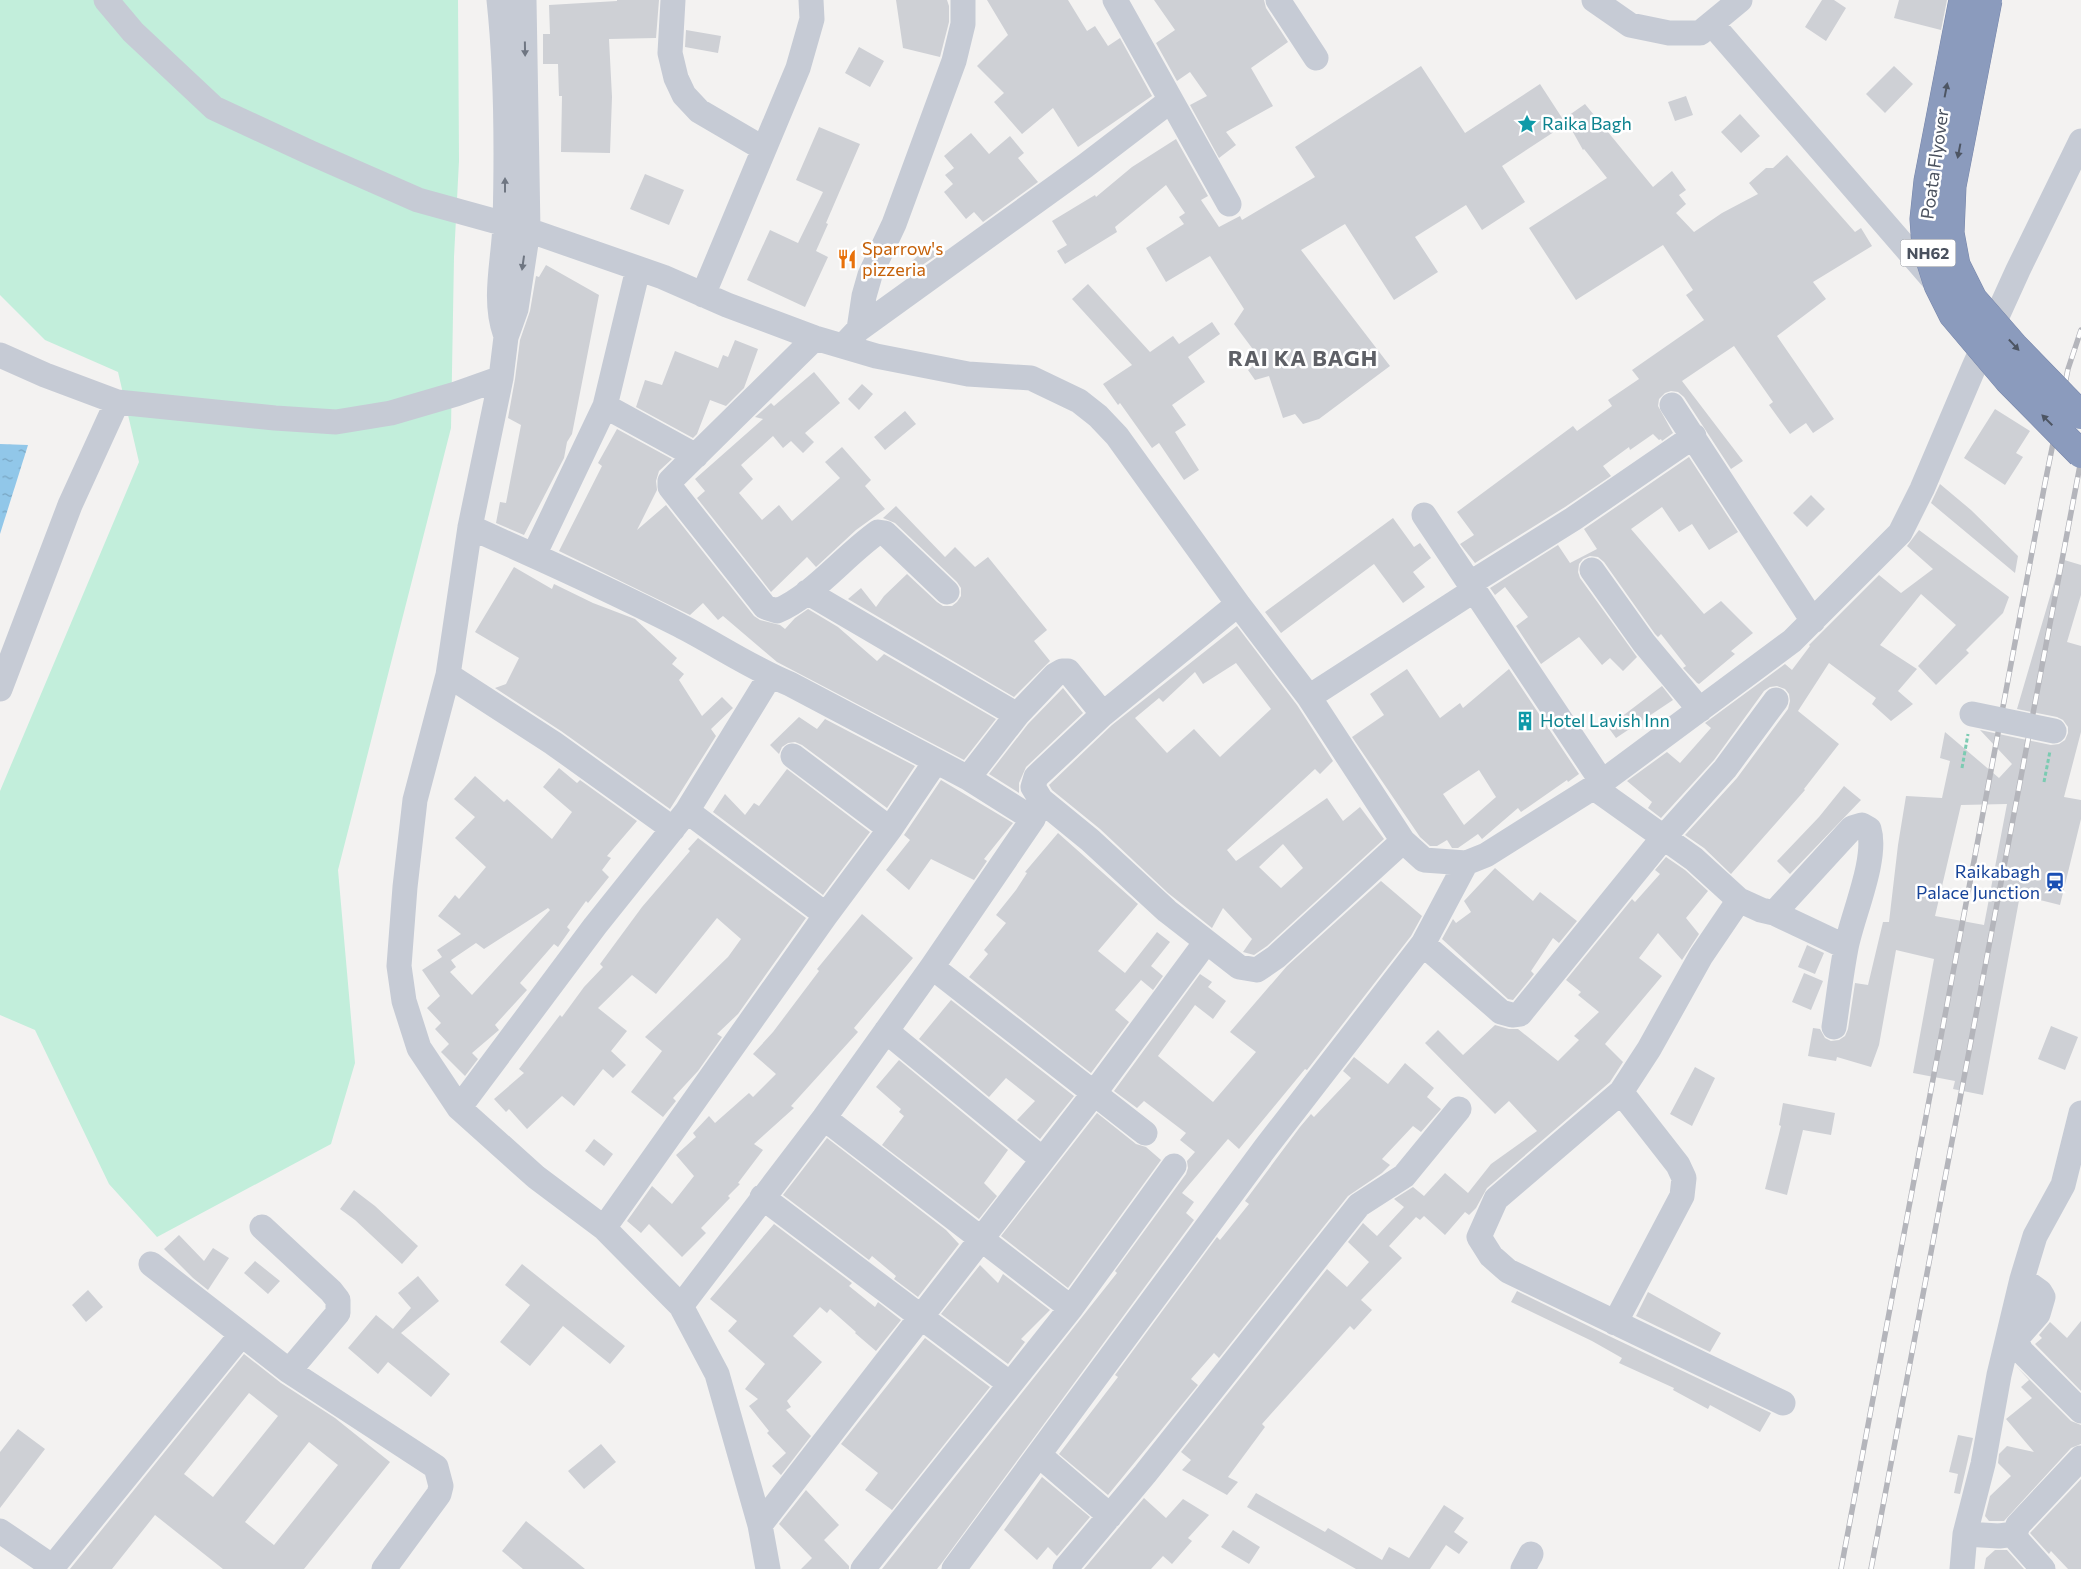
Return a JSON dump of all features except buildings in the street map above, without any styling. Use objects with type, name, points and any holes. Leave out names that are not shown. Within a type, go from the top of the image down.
[{"type":"highway","name":"Poata Flyover","points":[[1963,0],[1928,181],[1924,219],[1926,246],[1938,285],[1953,315],[2008,380],[2081,454]]},
{"type":"highway","name":"Poata Flyover","points":[[1988,0],[1952,186],[1950,233],[1956,265],[1973,299],[2014,346],[2081,415]]},
{"type":"street","points":[[106,0],[133,32],[214,108],[311,154],[418,200],[516,227],[638,269],[815,338],[851,338],[876,356],[968,374],[1031,378],[1079,401],[1098,416],[1117,436],[1238,604],[1309,697],[1403,841],[1424,860],[1466,863],[1486,855],[1597,785],[1792,641],[1900,533],[1922,489],[2018,270],[2081,141]]},
{"type":"street","points":[[499,0],[516,227]]},
{"type":"street","points":[[524,0],[516,227],[516,309],[506,337],[501,378],[470,527],[448,675],[415,800],[405,887],[399,966],[404,1002],[419,1048],[459,1108],[536,1176],[604,1228],[681,1306],[717,1374],[760,1525],[768,1569]]},
{"type":"street","points":[[673,0],[670,52],[676,78],[684,95],[699,111],[764,148]]},
{"type":"street","points":[[703,295],[798,68],[812,19],[811,0]]},
{"type":"street","points":[[851,338],[870,275],[894,224],[954,61],[963,24],[963,0]]},
{"type":"street","points":[[1115,0],[1229,204]]},
{"type":"street","points":[[1278,0],[1316,58]]},
{"type":"street","points":[[1594,0],[1630,25],[1669,33],[1700,33],[1740,0]]},
{"type":"street","points":[[1712,24],[1938,285]]},
{"type":"street","points":[[851,338],[1170,101]]},
{"type":"street","points":[[534,555],[605,406],[638,269]]},
{"type":"street","points":[[815,338],[670,481],[670,487],[765,607],[777,611],[787,607],[878,532],[885,533],[947,592]]},
{"type":"street","points":[[0,355],[20,365],[117,402],[336,422],[391,413],[456,394],[501,378]]},
{"type":"street","points":[[0,689],[70,505],[117,402]]},
{"type":"street","points":[[1672,405],[1813,620]]},
{"type":"street","points":[[605,406],[696,456]]},
{"type":"street","points":[[1309,697],[1573,520],[1694,436]]},
{"type":"street","points":[[1424,515],[1597,785],[1663,838],[1694,859],[1739,900],[1761,910],[1774,913],[1846,946]]},
{"type":"street","points":[[470,527],[534,555],[679,625],[770,676],[790,684],[936,762],[1037,809],[1090,840],[1167,911],[1239,967],[1257,970],[1276,957],[1403,841]]},
{"type":"street","points":[[1592,570],[1644,643],[1700,710]]},
{"type":"street","points":[[807,592],[1017,715]]},
{"type":"street","points":[[681,1306],[824,1118],[932,967],[1037,809],[1033,787],[1036,777],[1103,714],[1238,604]]},
{"type":"street","points":[[968,778],[1017,715],[1062,671],[1068,671],[1103,714]]},
{"type":"street","points":[[448,675],[553,743],[680,820],[826,915]]},
{"type":"street","points":[[459,1108],[595,926],[680,820],[770,676]]},
{"type":"street","points":[[1422,944],[1501,1012],[1512,1015],[1520,1014],[1663,838],[1725,769],[1776,700]]},
{"type":"street","points":[[1972,714],[2054,731]]},
{"type":"street","points":[[793,756],[890,829]]},
{"type":"street","points":[[604,1228],[936,762]]},
{"type":"street","points":[[1774,913],[1852,828],[1862,825],[1869,829],[1872,837],[1871,854],[1846,946],[1834,1027]]},
{"type":"street","points":[[954,1569],[1266,1147],[1422,944],[1466,863]]},
{"type":"street","points":[[1739,900],[1701,956],[1649,1049],[1620,1092],[1496,1199],[1480,1237],[1491,1256],[1508,1271],[1784,1403]]},
{"type":"street","points":[[760,1525],[1095,1092],[1206,942]]},
{"type":"street","points":[[932,967],[1095,1092],[1145,1133]]},
{"type":"street","points":[[886,1032],[1042,1159]]},
{"type":"street","points":[[1615,1323],[1682,1196],[1684,1178],[1678,1165],[1620,1092]]},
{"type":"street","points":[[1065,1569],[1146,1474],[1360,1205],[1404,1176],[1460,1109]]},
{"type":"street","points":[[1962,1569],[1965,1534],[1983,1464],[1999,1375],[2022,1279],[2035,1236],[2063,1185],[2081,1114]]},
{"type":"street","points":[[824,1118],[1071,1308]]},
{"type":"street","points":[[863,1569],[1071,1308],[1174,1166]]},
{"type":"street","points":[[762,1198],[1010,1384]]},
{"type":"street","points":[[262,1227],[332,1291],[338,1300],[338,1313],[289,1370]]},
{"type":"street","points":[[151,1264],[289,1370],[436,1467],[441,1486],[439,1494],[384,1569]]},
{"type":"street","points":[[2022,1279],[2040,1292],[2043,1297],[2038,1314],[2016,1338],[2017,1343],[2021,1351],[2081,1411]]},
{"type":"street","points":[[0,1531],[52,1568],[241,1335]]},
{"type":"street","points":[[1039,1455],[1110,1516]]},
{"type":"street","points":[[2043,1569],[2018,1541],[2015,1534],[2018,1526],[2081,1458]]},
{"type":"street","points":[[1965,1534],[1999,1536],[2015,1534]]},
{"type":"path","points":[[1962,768],[1972,714]]},
{"type":"path","points":[[2044,782],[2054,731]]},
{"type":"green space","points":[[0,0],[458,0],[459,161],[454,257],[451,428],[338,870],[355,1063],[331,1144],[157,1237],[109,1184],[35,1030],[0,1015],[0,791],[139,462],[118,372],[45,340],[0,295]]},
{"type":"water","points":[[0,444],[28,445],[0,534]]},
{"type":"railway","points":[[1841,1569],[2045,483],[2068,369],[2081,330]]},
{"type":"railway","points":[[1871,1569],[2081,460]]},
{"type":"place","name":"Raika Bagh","points":[[1527,124]]},
{"type":"place","name":"Sparrow's pizzeria","points":[[847,259]]},
{"type":"place","name":"Hotel Lavish Inn","points":[[1525,721]]},
{"type":"place","name":"Raikabagh Palace Junction","points":[[2055,882]]},
{"type":"district","name":"RAI KA BAGH","points":[[1303,358]]}]
